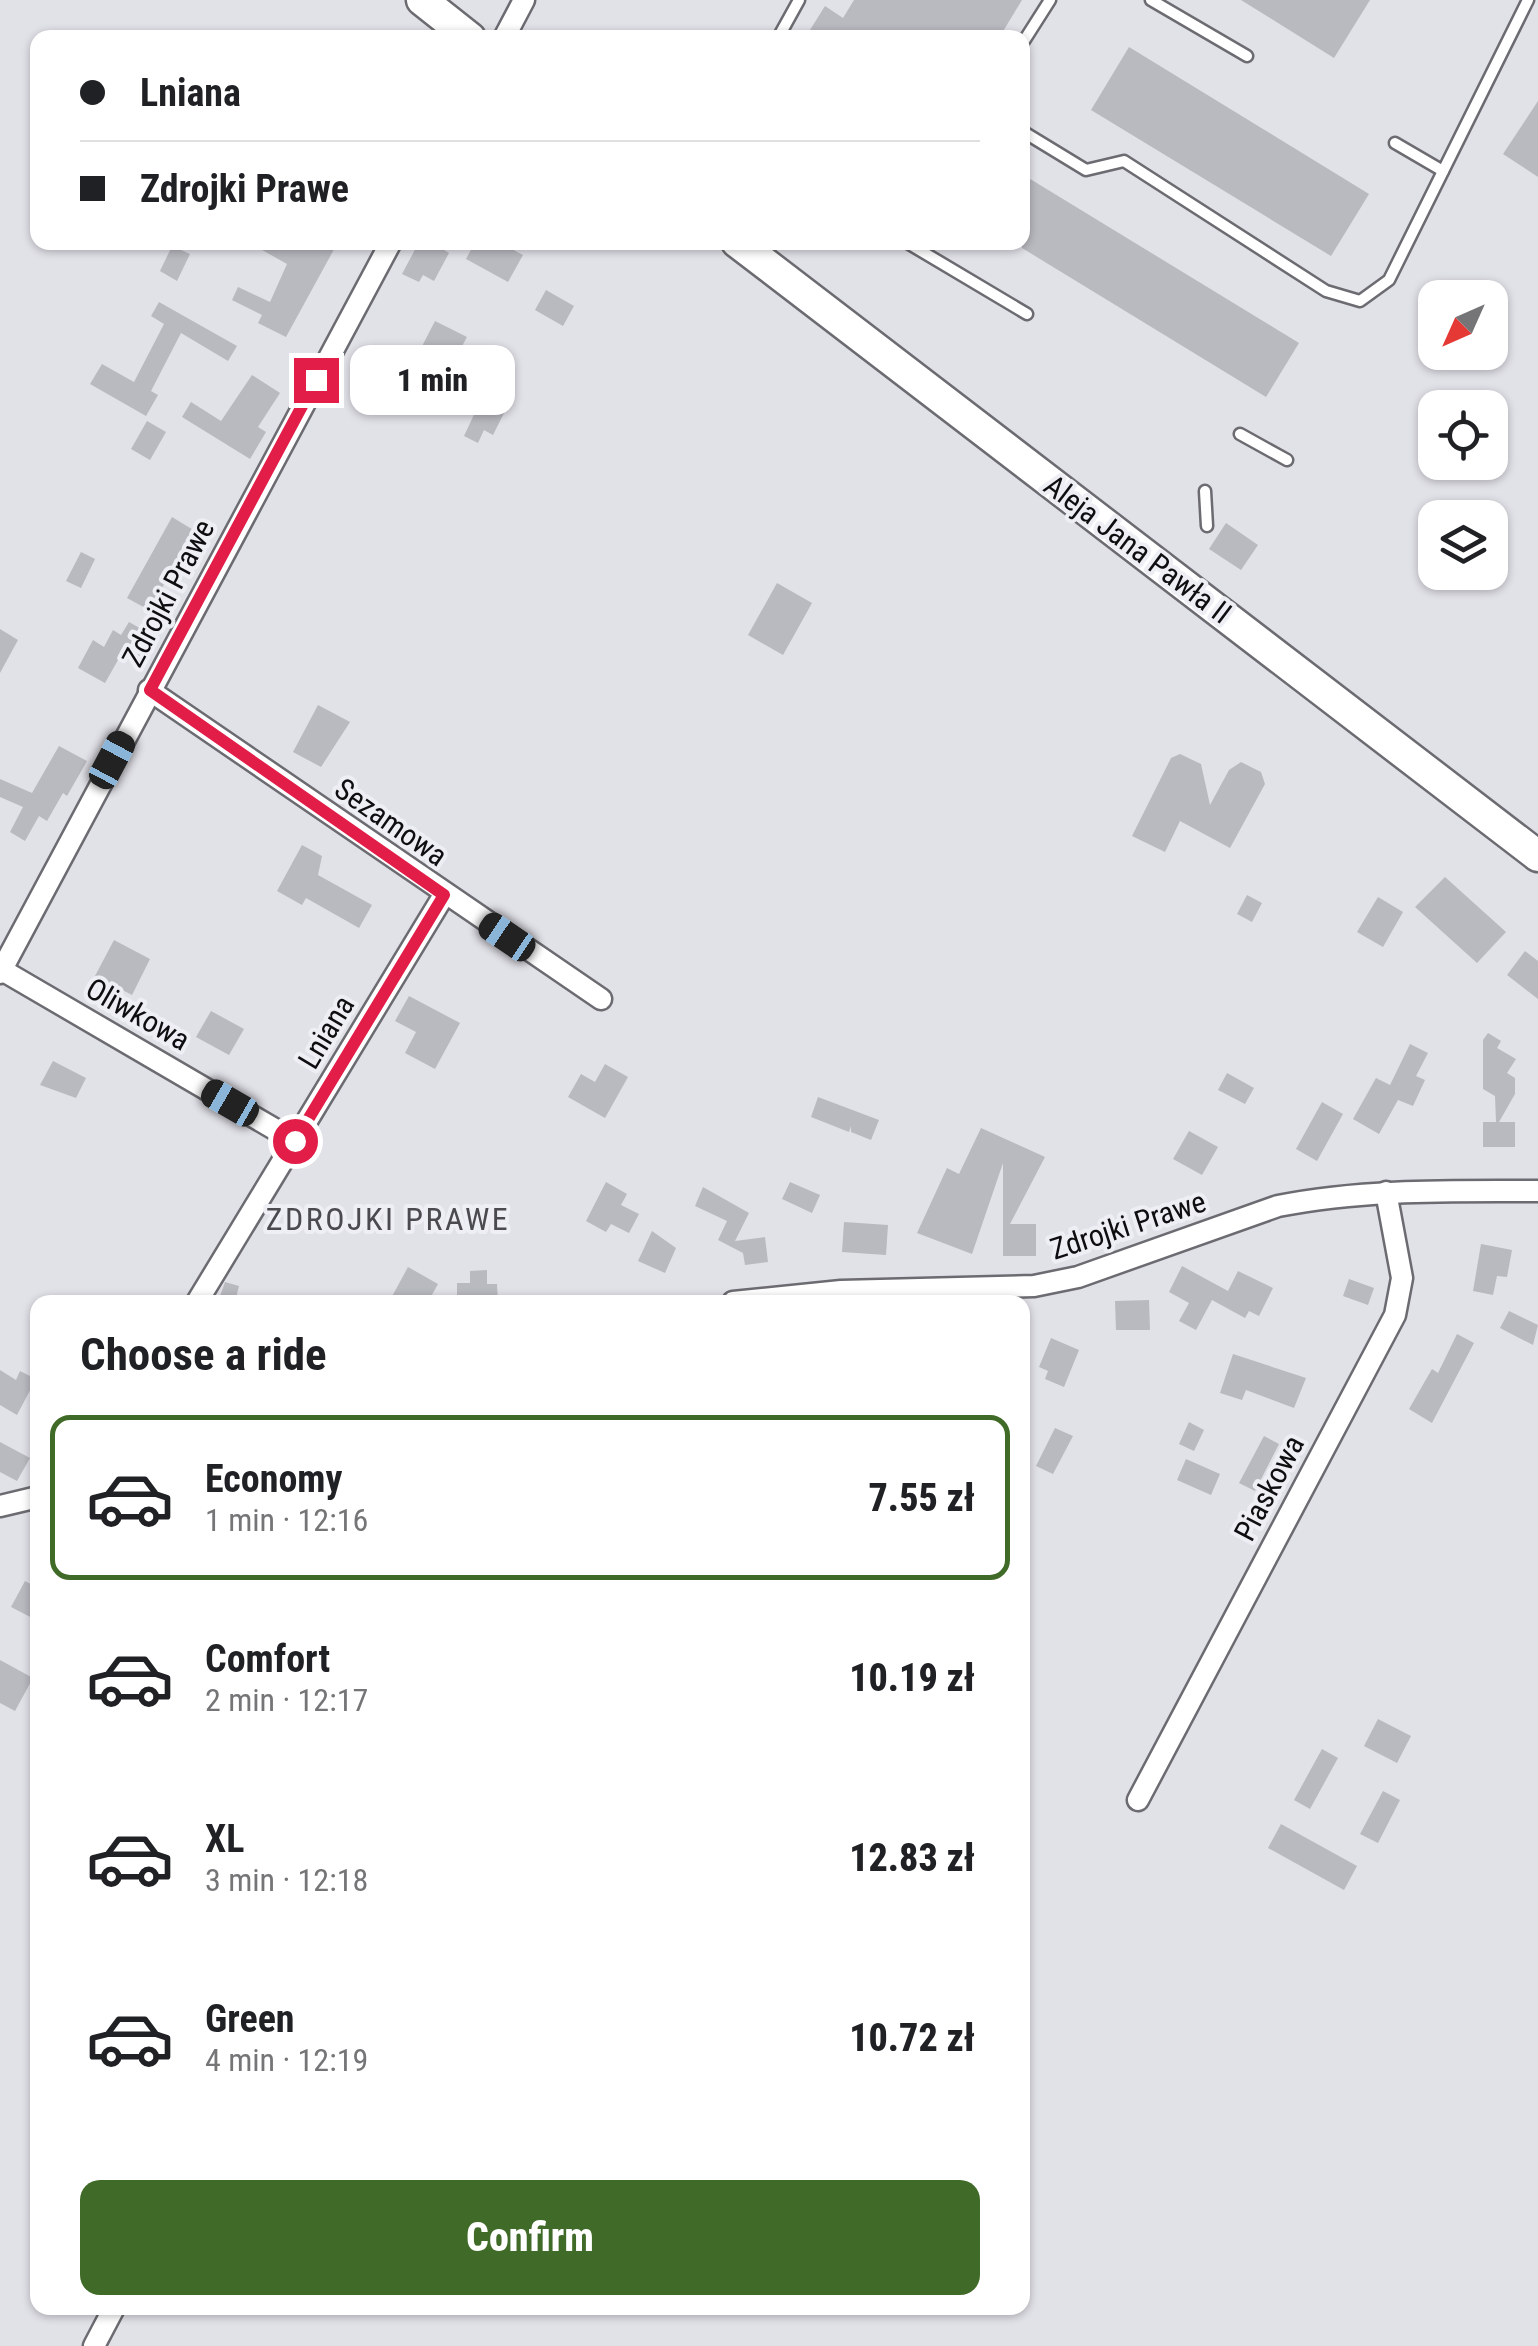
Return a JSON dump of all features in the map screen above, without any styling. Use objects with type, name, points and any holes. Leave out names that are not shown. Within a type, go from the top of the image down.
[{"type":"main road","points":[[422,0],[460,30]]},
{"type":"main road","name":"Aleja Jana Pawła II","points":[[747,250],[1538,856]]},
{"type":"street","points":[[508,30],[524,0]]},
{"type":"street","name":"Zdrojki Prawe","points":[[1,971],[387,250]]},
{"type":"street","name":"Sezamowa","points":[[150,690],[601,1000]]},
{"type":"street","name":"Lniana","points":[[202,1295],[444,895]]},
{"type":"street","name":"Oliwkowa","points":[[1,971],[295,1141]]},
{"type":"street","name":"Zdrojki Prawe","points":[[802,1295],[1034,1286],[1078,1277],[1278,1206],[1386,1192],[1538,1191]]},
{"type":"street","name":"Piaskowa","points":[[1138,1800],[1395,1315],[1402,1278],[1386,1192]]},
{"type":"street","points":[[0,1506],[30,1499]]},
{"type":"street","points":[[94,2346],[110,2315]]},
{"type":"lane","points":[[782,30],[798,0]]},
{"type":"lane","points":[[1030,31],[1050,0]]},
{"type":"lane","points":[[1152,0],[1246,56]]},
{"type":"lane","points":[[1030,136],[1086,170],[1124,161],[1326,291],[1360,301],[1389,280],[1528,0]]},
{"type":"lane","points":[[1395,143],[1443,171]]},
{"type":"lane","points":[[919,250],[1027,314]]},
{"type":"lane","points":[[1240,434],[1288,460]]},
{"type":"lane","points":[[1205,490],[1207,526]]},
{"type":"building","points":[[854,0],[1022,0],[1004,30],[810,30],[825,6],[843,18]]},
{"type":"building","points":[[1241,0],[1370,0],[1334,58]]},
{"type":"building","points":[[1129,47],[1369,194],[1331,256],[1091,110]]},
{"type":"building","points":[[1538,101],[1538,177],[1503,154]]},
{"type":"building","points":[[1030,179],[1299,343],[1266,397],[1025,250],[1030,250]]},
{"type":"building","points":[[170,250],[190,254],[177,281],[160,271]]},
{"type":"building","points":[[262,250],[334,250],[286,337],[258,323],[262,315],[232,300],[238,287],[270,302],[287,264]]},
{"type":"building","points":[[415,250],[449,253],[434,281],[423,275],[419,282],[402,274]]},
{"type":"building","points":[[471,250],[514,250],[523,255],[508,282],[466,259]]},
{"type":"building","points":[[546,290],[574,306],[563,326],[535,310]]},
{"type":"building","points":[[159,302],[237,346],[228,361],[181,333],[151,391],[158,395],[146,416],[90,384],[102,364],[134,382],[164,324],[151,316]]},
{"type":"building","points":[[435,321],[467,337],[448,372],[417,356]]},
{"type":"building","points":[[252,375],[280,393],[258,427],[266,432],[250,459],[182,417],[191,402],[221,421]]},
{"type":"building","points":[[486,389],[510,401],[493,435],[484,430],[478,443],[464,436]]},
{"type":"building","points":[[147,421],[166,432],[150,460],[131,449]]},
{"type":"building","points":[[172,517],[195,531],[149,610],[127,598]]},
{"type":"building","points":[[1226,523],[1258,545],[1241,570],[1209,549]]},
{"type":"building","points":[[81,552],[95,559],[81,588],[66,581]]},
{"type":"building","points":[[777,583],[812,603],[783,655],[748,635]]},
{"type":"building","points":[[129,622],[143,630],[138,639],[152,647],[142,665],[122,653],[105,683],[78,668],[93,640],[104,647],[113,630],[121,635]]},
{"type":"building","points":[[0,629],[18,640],[0,673]]},
{"type":"building","points":[[318,705],[350,722],[321,767],[293,752]]},
{"type":"building","points":[[59,746],[87,761],[67,796],[63,793],[47,821],[39,816],[25,841],[10,832],[23,807],[0,797],[0,779],[32,793]]},
{"type":"building","points":[[1180,754],[1201,764],[1210,805],[1229,770],[1241,762],[1261,772],[1265,784],[1230,848],[1180,821],[1165,852],[1132,836],[1171,758]]},
{"type":"building","points":[[302,845],[322,856],[318,875],[372,905],[359,928],[306,898],[302,905],[277,891]]},
{"type":"building","points":[[1445,877],[1506,932],[1477,963],[1415,907]]},
{"type":"building","points":[[1247,895],[1262,903],[1252,922],[1237,914]]},
{"type":"building","points":[[1378,897],[1403,912],[1383,947],[1357,932]]},
{"type":"building","points":[[114,940],[150,959],[132,995],[95,976]]},
{"type":"building","points":[[1525,951],[1538,961],[1538,999],[1507,975]]},
{"type":"building","points":[[409,996],[460,1023],[435,1069],[405,1053],[416,1032],[395,1021]]},
{"type":"building","points":[[211,1011],[244,1029],[229,1055],[196,1037]]},
{"type":"building","points":[[1488,1033],[1501,1041],[1497,1048],[1516,1059],[1507,1073],[1515,1078],[1515,1094],[1499,1122],[1515,1122],[1515,1147],[1483,1147],[1483,1122],[1496,1122],[1495,1096],[1483,1089],[1483,1040]]},
{"type":"building","points":[[1410,1044],[1428,1053],[1416,1076],[1425,1080],[1413,1106],[1398,1100],[1379,1134],[1353,1119],[1376,1078],[1390,1085]]},
{"type":"building","points":[[53,1061],[86,1078],[76,1098],[40,1085]]},
{"type":"building","points":[[605,1064],[628,1077],[605,1118],[568,1097],[581,1074],[595,1082]]},
{"type":"building","points":[[1227,1073],[1254,1088],[1245,1104],[1218,1090]]},
{"type":"building","points":[[818,1097],[879,1120],[871,1140],[851,1132],[851,1126],[849,1132],[811,1117]]},
{"type":"building","points":[[1322,1102],[1343,1114],[1317,1161],[1296,1149]]},
{"type":"building","points":[[981,1128],[1045,1157],[1010,1224],[1036,1224],[1036,1256],[1003,1256],[1003,1163],[972,1254],[917,1233],[947,1168],[959,1174]]},
{"type":"building","points":[[1189,1131],[1218,1147],[1202,1175],[1173,1159]]},
{"type":"building","points":[[606,1182],[627,1194],[621,1205],[639,1214],[629,1233],[611,1224],[606,1232],[586,1221]]},
{"type":"building","points":[[790,1182],[820,1195],[812,1213],[782,1199]]},
{"type":"building","points":[[703,1187],[749,1213],[735,1241],[765,1237],[768,1262],[745,1265],[743,1253],[718,1240],[727,1221],[695,1206]]},
{"type":"building","points":[[844,1222],[888,1225],[886,1255],[842,1252]]},
{"type":"building","points":[[652,1231],[676,1248],[665,1273],[638,1261]]},
{"type":"building","points":[[1481,1244],[1512,1250],[1507,1277],[1497,1276],[1493,1295],[1473,1291]]},
{"type":"building","points":[[1182,1266],[1228,1291],[1238,1271],[1273,1288],[1259,1316],[1249,1311],[1245,1318],[1212,1300],[1196,1330],[1179,1321],[1189,1303],[1169,1292]]},
{"type":"building","points":[[408,1267],[438,1284],[432,1295],[393,1295]]},
{"type":"building","points":[[487,1270],[487,1284],[497,1284],[498,1295],[457,1295],[457,1283],[470,1283],[470,1271]]},
{"type":"building","points":[[1349,1279],[1374,1288],[1368,1305],[1343,1296]]},
{"type":"building","points":[[225,1282],[239,1286],[237,1295],[220,1295]]},
{"type":"building","points":[[1149,1300],[1150,1330],[1116,1330],[1115,1301]]},
{"type":"building","points":[[1509,1311],[1538,1325],[1533,1345],[1500,1328]]},
{"type":"building","points":[[1457,1334],[1474,1343],[1432,1423],[1409,1409],[1432,1369],[1438,1373]]},
{"type":"building","points":[[1051,1338],[1079,1350],[1064,1387],[1045,1379],[1048,1371],[1039,1367]]},
{"type":"building","points":[[1233,1354],[1306,1378],[1294,1408],[1246,1390],[1242,1400],[1220,1393]]},
{"type":"building","points":[[0,1370],[16,1380],[20,1371],[30,1376],[30,1390],[17,1415],[0,1405]]},
{"type":"building","points":[[1189,1422],[1204,1430],[1194,1451],[1179,1444]]},
{"type":"building","points":[[1055,1428],[1073,1436],[1053,1474],[1036,1466]]},
{"type":"building","points":[[1264,1436],[1279,1444],[1255,1491],[1239,1483]]},
{"type":"building","points":[[0,1442],[30,1458],[17,1481],[0,1472]]},
{"type":"building","points":[[1186,1459],[1220,1474],[1211,1495],[1177,1480]]},
{"type":"building","points":[[25,1581],[30,1584],[30,1617],[11,1607]]},
{"type":"building","points":[[0,1660],[30,1676],[30,1684],[15,1711],[0,1703]]},
{"type":"building","points":[[1378,1719],[1411,1736],[1397,1763],[1364,1746]]},
{"type":"building","points":[[1322,1749],[1338,1758],[1310,1809],[1294,1800]]},
{"type":"building","points":[[1383,1791],[1400,1800],[1378,1843],[1360,1834]]},
{"type":"building","points":[[1281,1824],[1357,1866],[1344,1890],[1268,1848]]},
{"type":"district","name":"ZDROJKI PRAWE","points":[[388,1219]]},
{"type":"route","points":[[295,1141],[444,895],[150,690],[316,380]]}]
